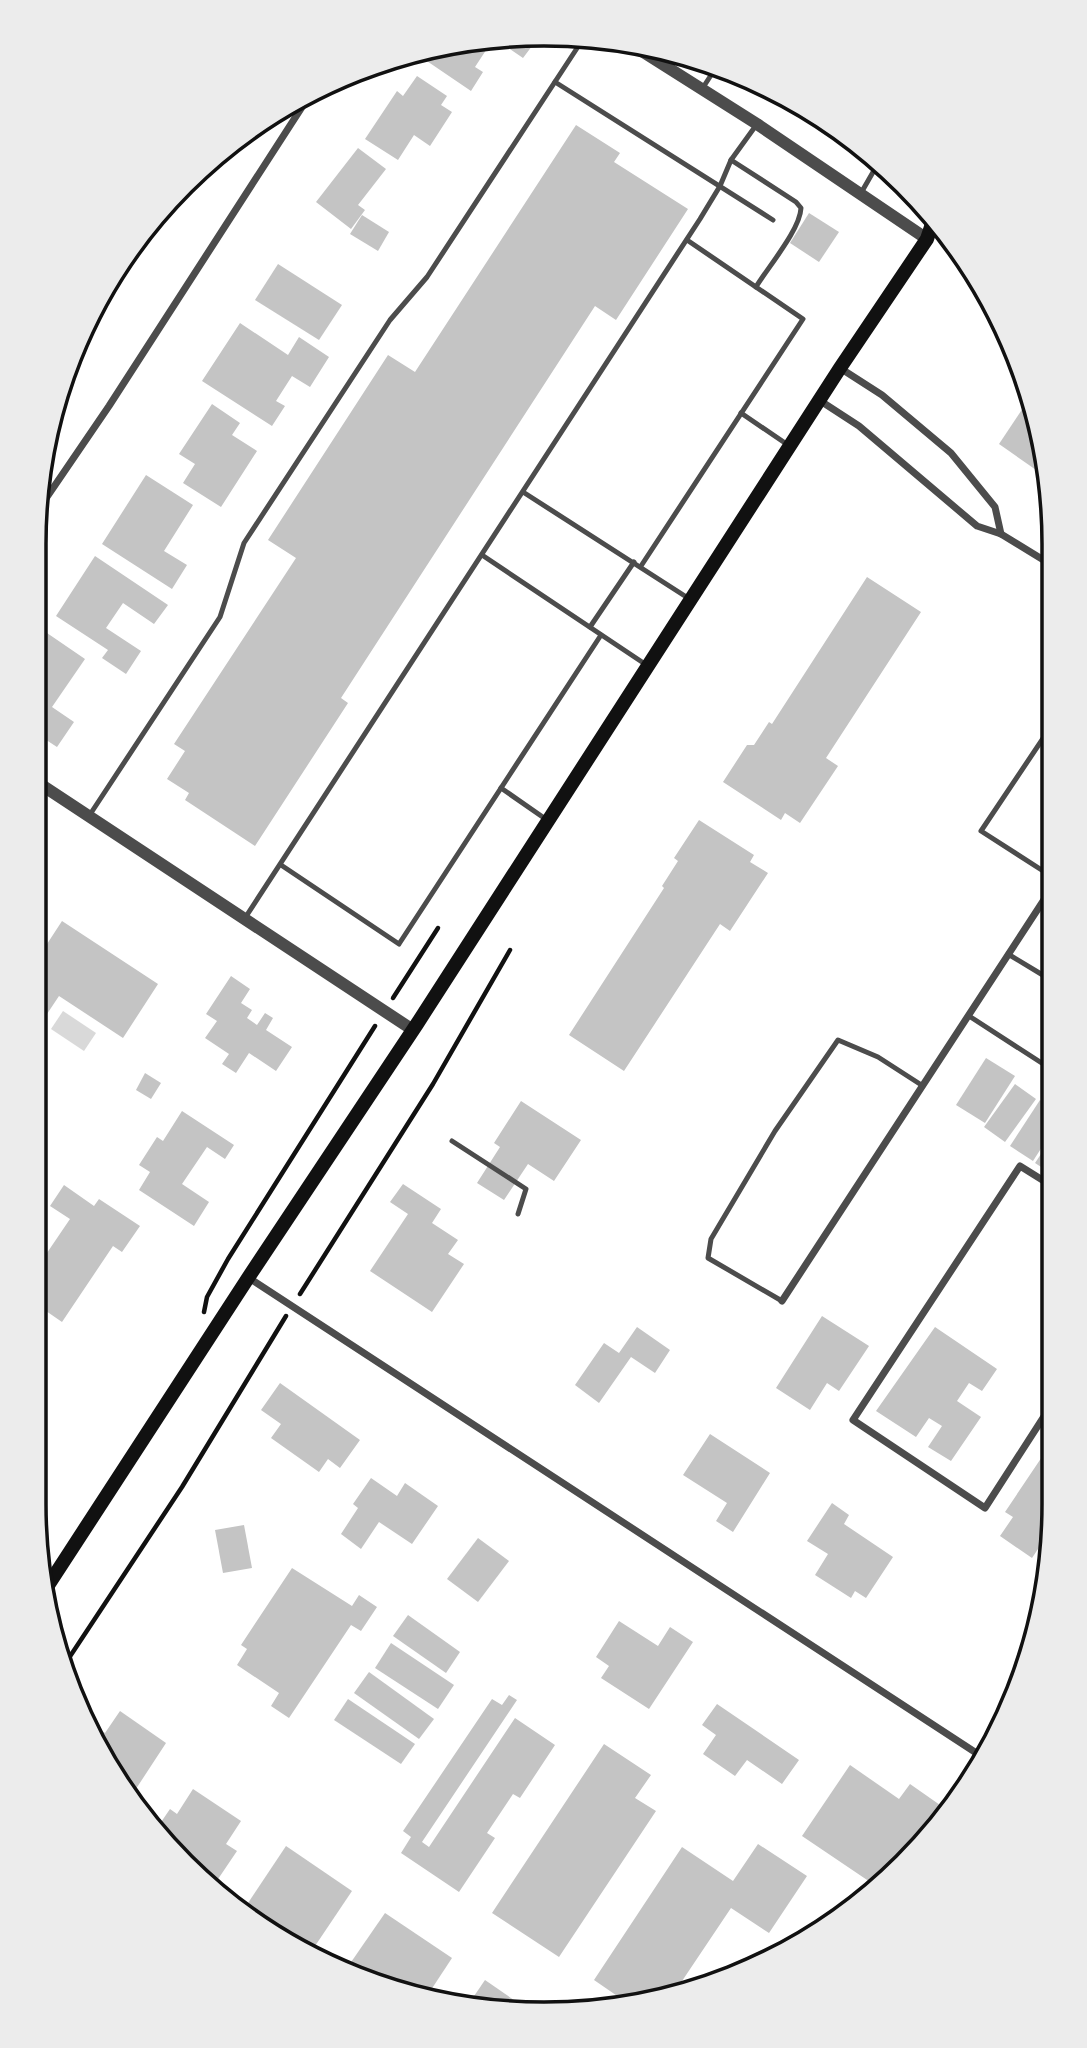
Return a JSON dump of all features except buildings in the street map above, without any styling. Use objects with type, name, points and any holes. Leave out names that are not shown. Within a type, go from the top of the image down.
[{"type":"main road","points":[[52,1580],[549,820],[819,400],[927,239],[930,229]]},
{"type":"street","points":[[652,57],[757,124],[927,239]]},
{"type":"street","points":[[48,495],[109,407],[301,109]]},
{"type":"street","points":[[840,368],[882,395],[951,453],[995,508],[1001,534]]},
{"type":"street","points":[[819,400],[859,426],[977,526],[1001,534],[1042,559]]},
{"type":"street","points":[[46,788],[412,1030]]},
{"type":"street","points":[[782,1301],[1042,903]]},
{"type":"street","points":[[1042,1180],[1020,1166],[853,1420],[985,1508],[1042,1420]]},
{"type":"street","points":[[248,1278],[976,1753]]},
{"type":"lane","points":[[88,817],[220,617],[244,543],[390,320],[427,277],[578,47]]},
{"type":"lane","points":[[702,89],[711,75]]},
{"type":"lane","points":[[555,82],[773,220]]},
{"type":"lane","points":[[245,918],[687,240],[720,186],[731,160],[757,124]]},
{"type":"lane","points":[[731,160],[796,202],[801,208],[794,229],[756,287]]},
{"type":"lane","points":[[860,193],[874,170]]},
{"type":"lane","points":[[640,566],[803,319],[687,240]]},
{"type":"lane","points":[[741,413],[790,446]]},
{"type":"lane","points":[[523,492],[692,600]]},
{"type":"lane","points":[[482,555],[648,666]]},
{"type":"lane","points":[[590,628],[634,562]]},
{"type":"lane","points":[[281,865],[399,944],[601,635]]},
{"type":"lane","points":[[1042,740],[981,831],[1042,870]]},
{"type":"lane","points":[[501,788],[549,820]]},
{"type":"lane","points":[[1008,954],[1042,975]]},
{"type":"lane","points":[[968,1016],[1042,1063]]},
{"type":"lane","points":[[782,1301],[708,1258],[711,1239],[775,1131],[838,1040],[878,1057],[923,1086]]},
{"type":"lane","points":[[452,1141],[526,1189],[519,1214]]},
{"type":"path","points":[[202,1316],[207,1297],[228,1259],[438,928]]},
{"type":"shaded area","points":[[63,1011],[96,1033],[84,1051],[51,1029]]}]
